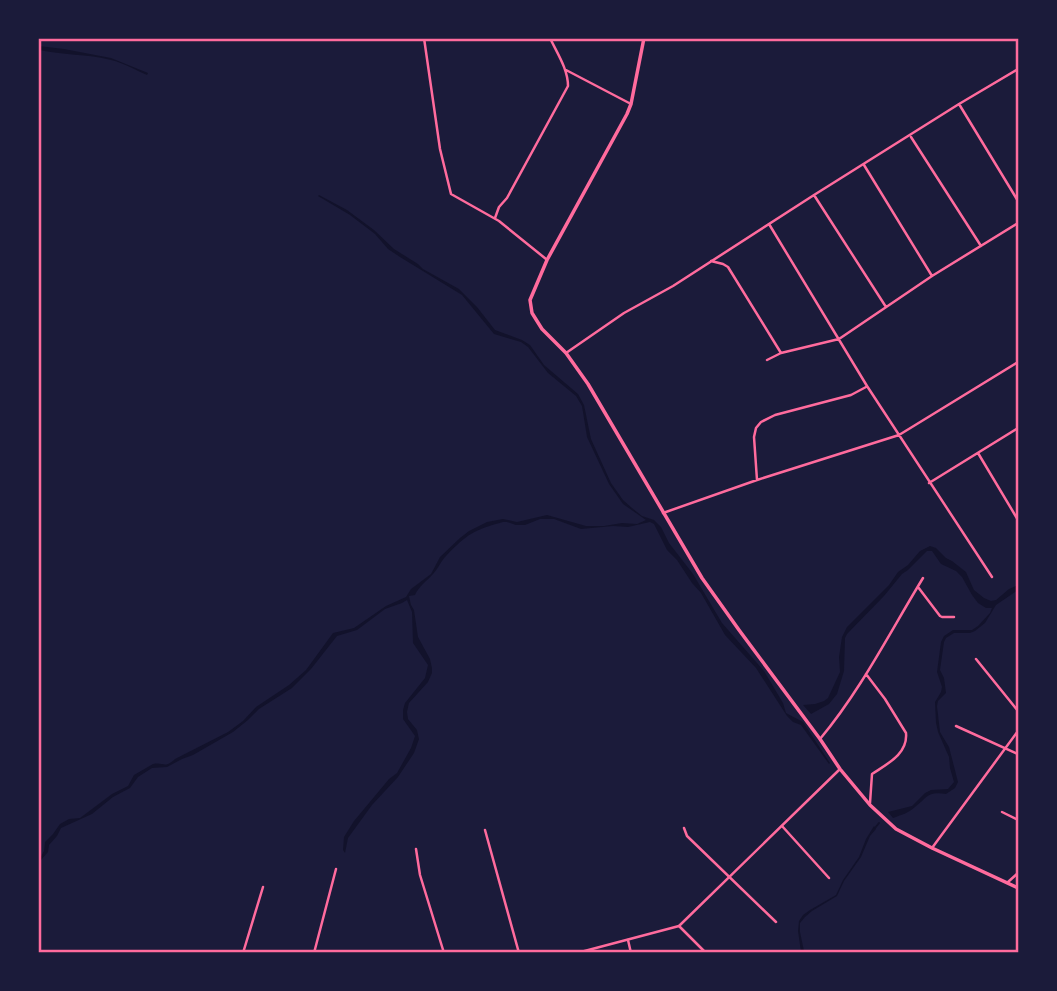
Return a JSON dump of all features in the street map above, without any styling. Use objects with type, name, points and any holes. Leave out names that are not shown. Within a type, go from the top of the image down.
[{"type":"main road","points":[[644,38],[631,104],[547,260],[530,300],[536,321],[566,353],[588,384],[710,589],[840,769],[870,805],[896,829],[1018,888]]},
{"type":"street","points":[[424,38],[440,149],[452,194],[495,218],[547,260]]},
{"type":"street","points":[[495,218],[565,93],[568,80],[550,38]]},
{"type":"street","points":[[566,353],[624,313],[673,286],[710,260],[1018,69]]},
{"type":"street","points":[[565,70],[631,104]]},
{"type":"street","points":[[960,104],[1018,201]]},
{"type":"street","points":[[910,135],[981,246]]},
{"type":"street","points":[[864,164],[932,276]]},
{"type":"street","points":[[814,195],[886,307]]},
{"type":"street","points":[[767,360],[781,353],[839,339],[932,276],[1018,223]]},
{"type":"street","points":[[769,224],[867,386],[992,577]]},
{"type":"street","points":[[710,260],[728,267],[781,353]]},
{"type":"street","points":[[663,513],[899,435],[1018,362]]},
{"type":"street","points":[[757,480],[754,437],[755,428],[761,422],[775,415],[851,395],[867,386]]},
{"type":"street","points":[[929,484],[1018,428]]},
{"type":"street","points":[[978,453],[1018,520]]},
{"type":"street","points":[[820,739],[866,674],[923,578]]},
{"type":"street","points":[[918,587],[940,616],[954,617]]},
{"type":"street","points":[[976,659],[1018,711]]},
{"type":"street","points":[[866,674],[906,733],[907,739],[897,757],[872,774],[870,805]]},
{"type":"street","points":[[956,726],[1018,754]]},
{"type":"street","points":[[932,848],[1018,731]]},
{"type":"street","points":[[577,953],[679,926],[840,769]]},
{"type":"street","points":[[1002,811],[1018,820]]},
{"type":"street","points":[[782,827],[829,878]]},
{"type":"street","points":[[684,828],[687,836],[776,922]]},
{"type":"street","points":[[485,830],[519,953]]},
{"type":"street","points":[[416,849],[420,875],[444,953]]},
{"type":"street","points":[[314,953],[336,869]]},
{"type":"street","points":[[1007,883],[1018,873]]},
{"type":"street","points":[[243,953],[263,887]]},
{"type":"street","points":[[679,926],[706,953]]},
{"type":"street","points":[[628,940],[631,953]]},
{"type":"shaded area","points":[[39,46],[111,58],[148,73],[147,75],[102,58],[39,50]]},
{"type":"shaded area","points":[[319,195],[347,210],[423,269],[459,289],[495,330],[530,345],[544,365],[578,394],[584,405],[591,439],[611,483],[632,508],[661,527],[722,623],[764,671],[786,713],[803,722],[829,764],[801,725],[787,716],[756,668],[725,635],[701,593],[667,550],[654,524],[650,522],[628,527],[581,529],[554,519],[540,519],[525,525],[503,522],[478,530],[466,538],[444,558],[415,595],[409,596],[418,637],[432,668],[428,682],[409,703],[407,712],[419,739],[414,753],[398,777],[372,805],[348,838],[345,853],[344,837],[354,821],[397,773],[415,736],[403,719],[403,710],[405,703],[425,678],[428,665],[413,643],[412,612],[407,600],[385,609],[357,630],[337,636],[292,688],[259,709],[233,732],[167,767],[152,768],[138,777],[130,788],[113,797],[92,814],[61,828],[49,845],[39,868],[45,842],[60,824],[69,819],[80,818],[112,794],[128,786],[134,775],[153,764],[169,764],[228,732],[256,707],[306,670],[333,633],[354,628],[386,606],[406,597],[411,589],[431,574],[440,557],[469,531],[487,522],[503,519],[517,522],[547,515],[586,526],[637,524],[646,520],[623,504],[609,484],[587,437],[582,406],[576,396],[548,373],[528,347],[521,342],[494,334],[462,295],[388,249],[375,234]]},
{"type":"shaded area","points":[[930,546],[966,572],[974,590],[984,598],[996,600],[1018,585],[1018,590],[996,605],[985,623],[975,631],[954,633],[946,638],[940,670],[946,693],[937,706],[940,732],[949,747],[958,782],[955,788],[946,794],[931,794],[910,811],[893,818],[888,812],[912,806],[925,793],[948,789],[954,782],[949,757],[936,723],[935,702],[942,687],[937,672],[941,642],[944,636],[953,630],[972,630],[978,626],[992,608],[978,603],[962,577],[941,564],[932,551],[927,551],[847,634],[844,671],[837,694],[829,704],[811,714],[803,705],[815,704],[828,698],[840,672],[842,637],[847,627],[889,585],[898,572],[920,551]]},
{"type":"shaded area","points":[[874,826],[876,829],[837,896],[812,911],[800,923],[804,951],[801,952],[799,921],[810,910],[836,895]]},
{"type":"waterway","points":[[875,828],[879,823]]}]
